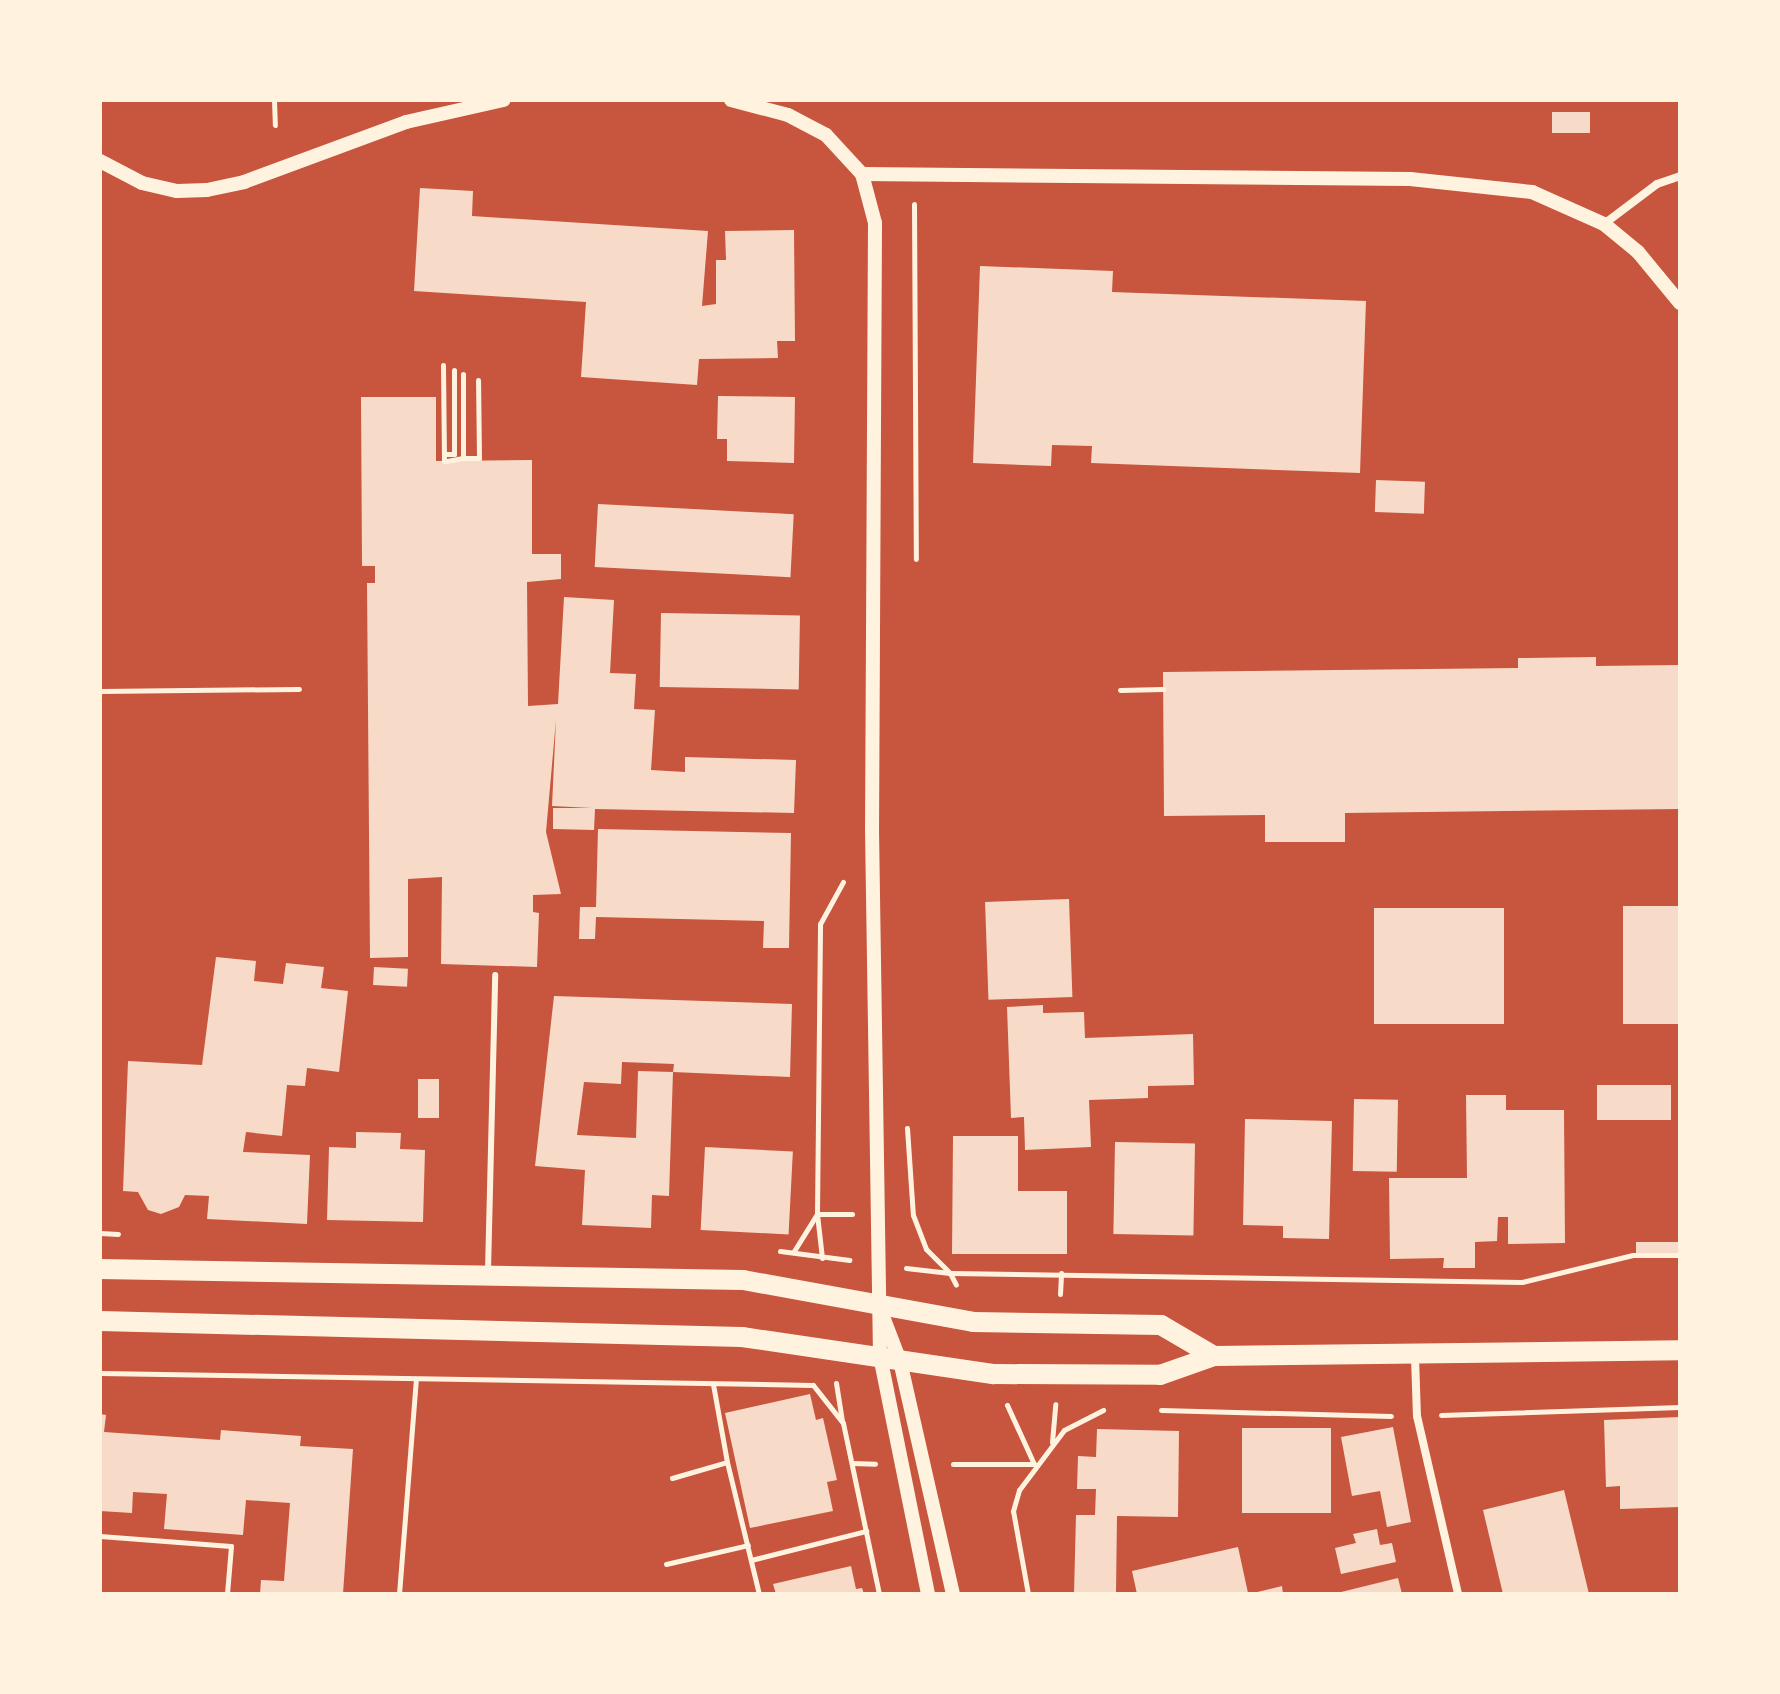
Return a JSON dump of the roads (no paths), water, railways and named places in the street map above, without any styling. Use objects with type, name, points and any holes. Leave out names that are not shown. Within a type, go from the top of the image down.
[{"type":"main road","points":[[100,1269],[743,1280],[878,1302],[973,1322],[1161,1325],[1214,1356]]},
{"type":"main road","points":[[100,1321],[742,1337],[994,1374],[1160,1375],[1214,1356],[1415,1357],[1680,1350]]},
{"type":"street","points":[[100,161],[142,183],[177,191],[207,190],[244,182],[406,122],[504,100]]},
{"type":"street","points":[[731,100],[788,115],[826,135],[862,174],[875,223],[872,829],[878,1302],[953,1594]]},
{"type":"street","points":[[862,174],[1410,179],[1532,192],[1604,224],[1638,252],[1680,303]]},
{"type":"street","points":[[1604,224],[1657,184],[1680,176]]},
{"type":"street","points":[[878,1302],[928,1594]]},
{"type":"street","points":[[1415,1357],[1417,1416],[1458,1594]]},
{"type":"lane","points":[[488,1276],[495,975]]}]
